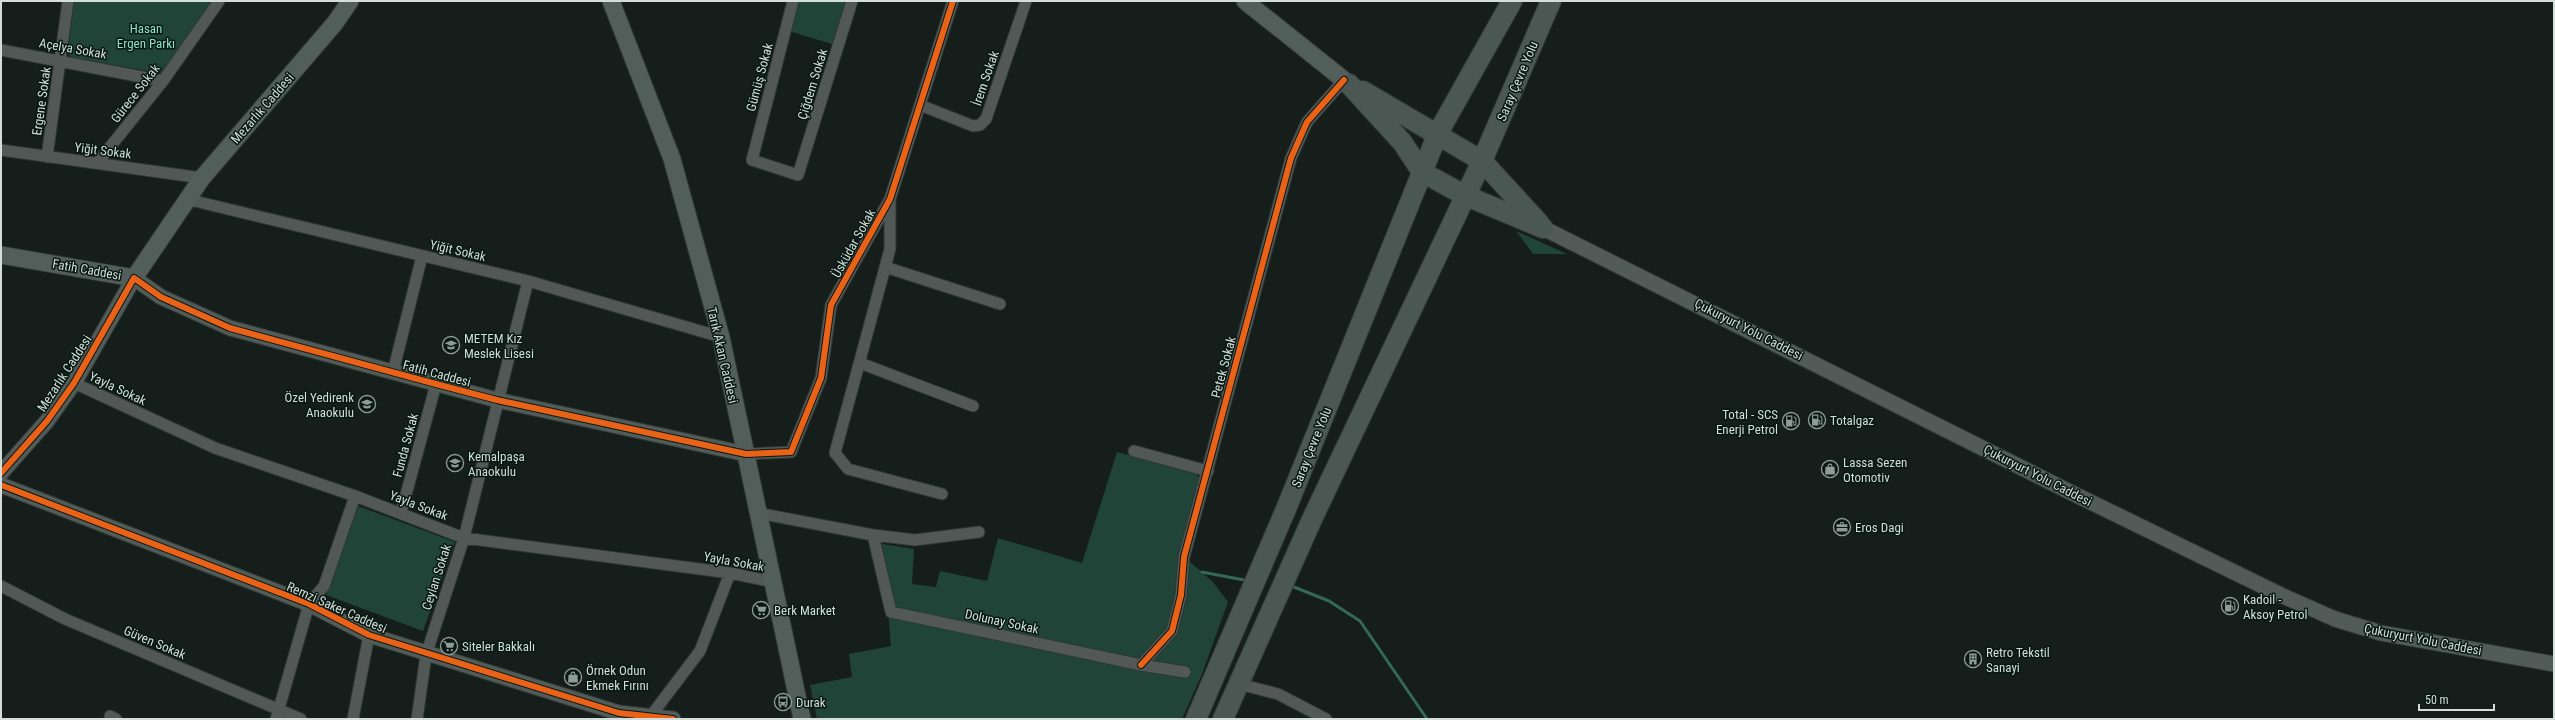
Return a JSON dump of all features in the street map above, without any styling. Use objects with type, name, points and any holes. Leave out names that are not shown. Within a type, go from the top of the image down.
[{"type":"highway","points":[[1438,133],[1512,1]]},
{"type":"highway","name":"Saray Çevre Yolu","points":[[1464,195],[1482,161],[1551,1]]},
{"type":"highway","points":[[1346,82],[1438,133],[1482,161],[1543,228]]},
{"type":"highway","points":[[1346,82],[1402,142],[1422,172],[1464,195],[1543,228]]},
{"type":"highway","name":"Saray Çevre Yolu","points":[[1196,719],[1286,509],[1438,133]]},
{"type":"highway","points":[[1223,719],[1316,510],[1464,195]]},
{"type":"main road","name":"Tarık Akan Caddesi","points":[[610,1],[672,159],[720,337],[802,719]]},
{"type":"main road","points":[[1245,1],[1346,82]]},
{"type":"main road","name":"Mezarlık Caddesi","points":[[134,278],[202,178],[335,23],[345,2]]},
{"type":"main road","name":"Fatih Caddesi","points":[[1,255],[134,278]]},
{"type":"street","name":"Ergene Sokak","points":[[47,157],[68,1]]},
{"type":"street","name":"Gürece Sokak","points":[[98,162],[163,81],[219,1]]},
{"type":"street","name":"Gümüş Sokak","points":[[793,1],[752,160],[798,175]]},
{"type":"street","name":"Çiğdem Sokak","points":[[798,175],[852,1]]},
{"type":"street","name":"Üsküdar Sokak","points":[[746,454],[791,452],[821,378],[832,305],[890,199],[953,1]]},
{"type":"street","name":"İrem Sokak","points":[[920,105],[973,126],[980,125],[986,119],[1026,1]]},
{"type":"street","name":"Açelya Sokak","points":[[1,50],[107,68],[163,81]]},
{"type":"street","name":"Petek Sokak","points":[[1141,665],[1172,631],[1182,595],[1184,557],[1291,158],[1307,122],[1346,82]]},
{"type":"street","name":"Yiğit Sokak","points":[[1,150],[47,157],[98,162],[202,178]]},
{"type":"street","points":[[890,199],[890,249],[836,453],[848,469],[942,494]]},
{"type":"street","name":"Yiğit Sokak","points":[[186,200],[528,281],[720,337]]},
{"type":"street","name":"Çukuryurt Yolu Caddesi","points":[[1543,228],[2077,495],[2322,613],[2381,633],[2554,664]]},
{"type":"street","points":[[393,372],[422,256]]},
{"type":"street","points":[[885,267],[1000,304]]},
{"type":"street","name":"Fatih Caddesi","points":[[134,278],[161,297],[230,328],[497,400],[746,454]]},
{"type":"street","name":"Mezarlık Caddesi","points":[[1,473],[46,421],[74,382],[134,278]]},
{"type":"street","name":"Ceylan Sokak","points":[[417,719],[426,654],[464,538],[497,400],[528,281]]},
{"type":"street","points":[[860,363],[974,406]]},
{"type":"street","name":"Yayla Sokak","points":[[74,382],[215,448],[355,496],[464,538],[730,573],[773,582]]},
{"type":"street","name":"Funda Sokak","points":[[401,513],[436,384]]},
{"type":"street","points":[[1134,451],[1208,471]]},
{"type":"street","name":"Remzi Saker Caddesi","points":[[1,485],[309,604],[369,635],[619,713],[673,719]]},
{"type":"street","points":[[278,714],[309,604],[324,586],[355,496]]},
{"type":"street","points":[[758,513],[873,535],[915,540],[979,532]]},
{"type":"street","name":"Dolunay Sokak","points":[[873,535],[891,612],[1141,665],[1185,672]]},
{"type":"street","points":[[650,717],[700,651],[730,573]]},
{"type":"street","name":"Güven Sokak","points":[[1,586],[64,619],[278,714],[300,719]]},
{"type":"street","points":[[353,719],[369,635]]},
{"type":"street","points":[[1239,684],[1278,694],[1326,719]]},
{"type":"green space","name":"Hasan Ergen Parkı","points":[[74,1],[214,1],[164,71],[160,73],[72,58],[68,54]]},
{"type":"green space","points":[[798,1],[848,1],[835,45],[789,31]]},
{"type":"green space","points":[[1516,231],[1567,254],[1533,254]]},
{"type":"green space","points":[[1117,452],[1195,472],[1200,479],[1189,561],[1213,582],[1228,602],[1202,674],[1182,719],[817,719],[810,685],[852,677],[849,654],[891,646],[882,544],[914,549],[912,584],[936,587],[940,571],[987,581],[998,538],[1082,563]]},
{"type":"green space","points":[[358,506],[455,542],[423,631],[326,595]]},
{"type":"waterway","points":[[1202,572],[1244,580]]},
{"type":"waterway","points":[[1294,587],[1329,601],[1360,621],[1427,719]]},
{"type":"cycle path","points":[[1,473],[47,421],[74,383],[134,278],[161,297],[230,328],[436,384],[497,400],[746,454],[791,452],[821,378],[831,305],[890,199],[953,1]]},
{"type":"cycle path","points":[[1141,665],[1172,631],[1181,595],[1184,557],[1291,158],[1307,122],[1344,80]]},
{"type":"cycle path","points":[[1,485],[309,604],[369,635],[619,713],[673,719]]},
{"type":"place","name":"METEM Kız Meslek Lisesi","points":[[451,345]]},
{"type":"place","name":"Özel Yedirenk Anaokulu","points":[[367,404]]},
{"type":"place","name":"Totalgaz","points":[[1817,420]]},
{"type":"place","name":"Total - SCS Enerji Petrol","points":[[1791,421]]},
{"type":"place","name":"Kemalpaşa Anaokulu","points":[[455,463]]},
{"type":"place","name":"Lassa Sezen Otomotiv","points":[[1830,469]]},
{"type":"place","name":"Eros Dagi","points":[[1842,527]]},
{"type":"place","name":"Kadoil - Aksoy Petrol","points":[[2230,606]]},
{"type":"place","name":"Berk Market","points":[[761,610]]},
{"type":"place","name":"Siteler Bakkalı","points":[[449,646]]},
{"type":"place","name":"Retro Tekstil Sanayi","points":[[1973,659]]},
{"type":"place","name":"Örnek Odun Ekmek Fırını","points":[[573,677]]},
{"type":"place","name":"Durak","points":[[783,702]]}]
